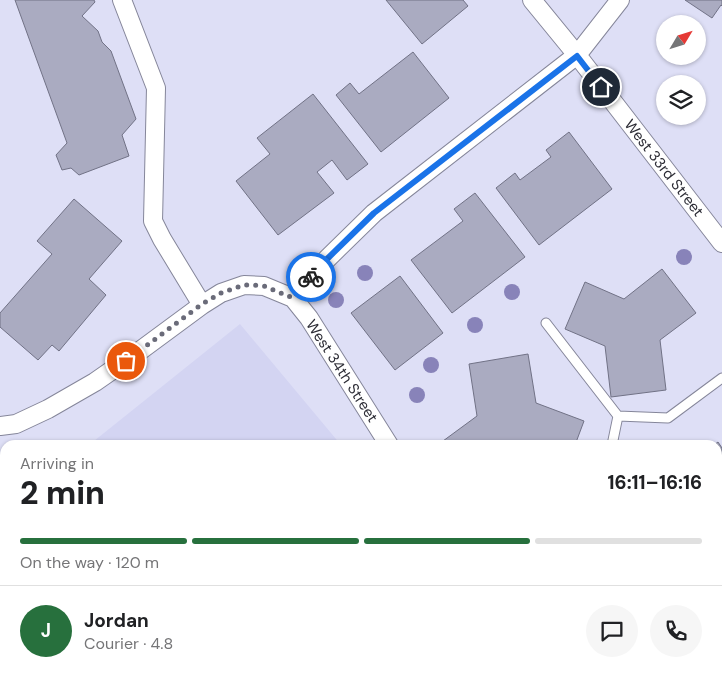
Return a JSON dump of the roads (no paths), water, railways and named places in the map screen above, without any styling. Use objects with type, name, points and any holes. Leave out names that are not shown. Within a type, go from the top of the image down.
[{"type":"street","points":[[122,0],[156,88],[153,221],[202,304]]},
{"type":"street","name":"West 33rd Street","points":[[532,0],[722,242]]},
{"type":"street","points":[[0,426],[16,424],[48,409],[95,382],[202,304],[221,293],[244,285],[264,286],[293,298],[327,259],[374,213],[577,56],[620,0]]},
{"type":"street","name":"West 34th Street","points":[[293,298],[309,318],[386,440]]},
{"type":"lane","points":[[546,323],[618,416],[613,440]]},
{"type":"lane","points":[[618,416],[668,418],[722,378]]}]
